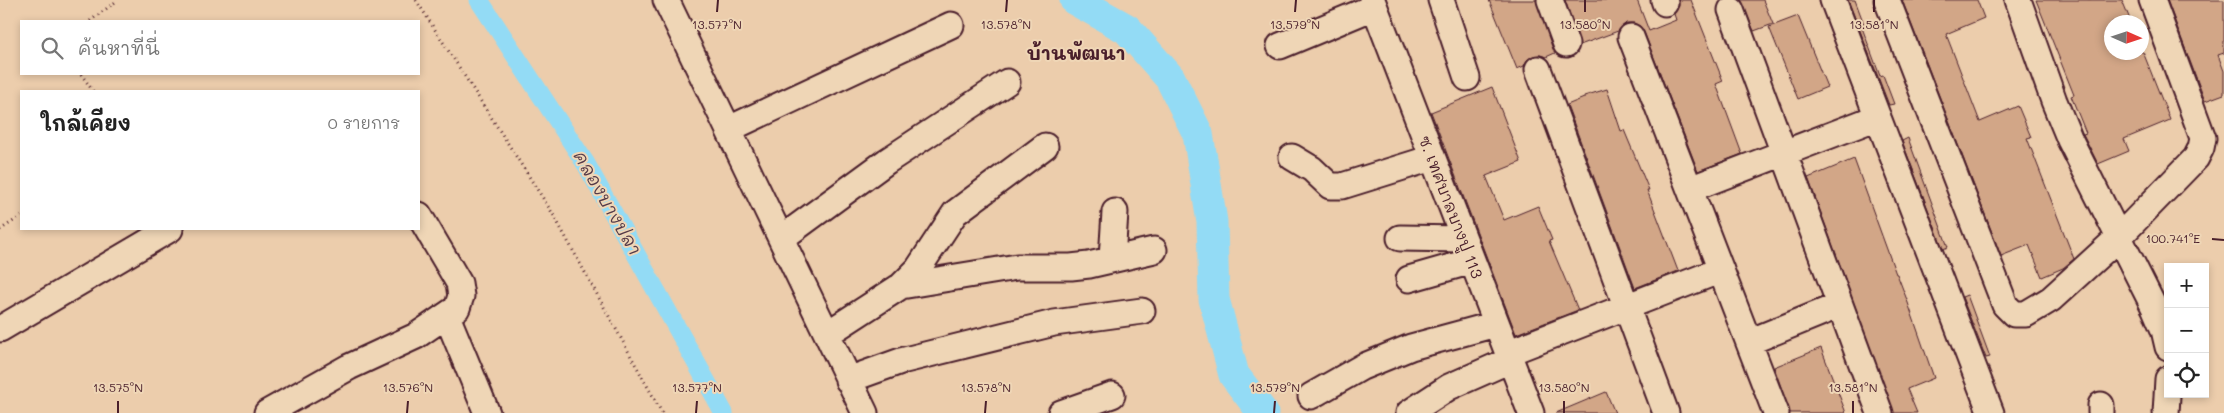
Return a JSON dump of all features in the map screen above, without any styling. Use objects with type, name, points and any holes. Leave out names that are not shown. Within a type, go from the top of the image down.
[{"type":"street","points":[[666,0],[865,413]]},
{"type":"street","points":[[1441,0],[1467,78]]},
{"type":"street","points":[[1550,0],[1566,44]]},
{"type":"street","points":[[1833,0],[1992,413]]},
{"type":"street","points":[[1888,0],[2005,305],[2014,314],[2026,314],[2051,299],[2119,237],[2196,158],[2204,138],[2152,0]]},
{"type":"street","points":[[2018,0],[2070,140],[2164,330]]},
{"type":"street","points":[[1280,46],[1373,3]]},
{"type":"street","name":"ซ. เทศบาลบางปู 113","points":[[1373,3],[1509,356],[1523,411]]},
{"type":"street","points":[[1731,10],[1880,413]]},
{"type":"street","points":[[729,128],[951,25]]},
{"type":"street","points":[[1631,37],[1776,413]]},
{"type":"street","points":[[1538,69],[1666,413]]},
{"type":"street","points":[[782,238],[887,161],[1007,82]]},
{"type":"street","points":[[1690,188],[1878,117]]},
{"type":"street","points":[[827,334],[901,286],[918,269],[955,212],[1046,146]]},
{"type":"street","points":[[1292,157],[1312,169],[1330,186],[1342,186],[1432,158]]},
{"type":"street","points":[[1112,260],[1115,212]]},
{"type":"street","points":[[267,413],[349,368],[416,336],[457,308],[461,296],[459,283],[420,217]]},
{"type":"street","points":[[0,329],[168,230]]},
{"type":"street","points":[[1400,238],[1467,250]]},
{"type":"street","points":[[901,286],[1017,267],[1071,267],[1154,250]]},
{"type":"street","points":[[1409,279],[1467,250]]},
{"type":"street","points":[[1409,413],[1449,387],[1509,356],[1721,270]]},
{"type":"street","points":[[1749,342],[1840,305]]},
{"type":"street","points":[[848,380],[901,361],[1054,323],[1142,311]]},
{"type":"street","points":[[447,316],[487,413]]},
{"type":"street","points":[[1310,396],[1362,367],[1412,347],[1496,324]]},
{"type":"street","points":[[1061,413],[1112,395]]},
{"type":"street","points":[[2166,413],[2167,398]]},
{"type":"path","points":[[91,20],[118,0]]},
{"type":"path","points":[[416,0],[553,214],[662,413]]},
{"type":"path","points":[[82,75],[92,90]]},
{"type":"path","points":[[0,230],[20,217]]},
{"type":"building","points":[[1489,0],[1536,0],[1555,53],[1546,57],[1540,55],[1533,56],[1527,60],[1524,66],[1517,69]]},
{"type":"building","points":[[1565,0],[1637,0],[1649,31],[1676,20],[1674,14],[1679,6],[1679,0],[1691,0],[1723,81],[1716,84],[1742,154],[1698,171],[1640,26],[1634,23],[1626,23],[1618,31],[1580,45]]},
{"type":"building","points":[[1741,0],[1763,0],[1773,24],[1754,31]]},
{"type":"building","points":[[1848,0],[1855,0],[1864,24],[1861,25],[1880,76],[1883,75],[1894,104],[1889,105]]},
{"type":"building","points":[[1902,0],[1977,0],[1984,18],[1946,34],[1980,122],[2018,106],[2031,137],[2027,138],[2074,259],[2063,268],[2042,277],[2029,245],[2001,256]]},
{"type":"building","points":[[2036,0],[2122,0],[2128,15],[2104,15],[2104,60],[2146,60],[2170,120],[2124,139],[2129,151],[2098,164],[2083,134],[2086,133],[2071,96],[2074,95]]},
{"type":"building","points":[[2167,0],[2224,0],[2224,53],[2218,55],[2224,71],[2224,94],[2205,101]]},
{"type":"building","points":[[1798,16],[1827,87],[1798,99],[1769,27]]},
{"type":"building","points":[[1492,87],[1521,162],[1486,176],[1504,220],[1538,206],[1552,240],[1549,241],[1578,310],[1516,334],[1431,112]]},
{"type":"building","points":[[1607,89],[1621,131],[1624,130],[1649,190],[1647,190],[1678,271],[1635,288],[1567,105],[1584,98],[1584,96]]},
{"type":"building","points":[[1908,138],[1948,247],[1943,249],[1902,141]]},
{"type":"building","points":[[1854,159],[1934,378],[1907,389],[1917,413],[1894,413],[1808,178]]},
{"type":"building","points":[[1967,295],[1990,357],[1986,358],[1962,297]]},
{"type":"building","points":[[1821,348],[1846,413],[1790,413],[1774,367]]},
{"type":"building","points":[[1606,392],[1615,413],[1556,413]]},
{"type":"waterway","name":"คลองบางปลา","points":[[479,0],[586,164],[724,413]]},
{"type":"waterway","points":[[1075,0],[1127,29],[1170,78],[1198,134],[1212,222],[1214,299],[1234,375],[1263,413]]},
{"type":"district","name":"บ้านพัฒนา","points":[[1076,53]]}]
